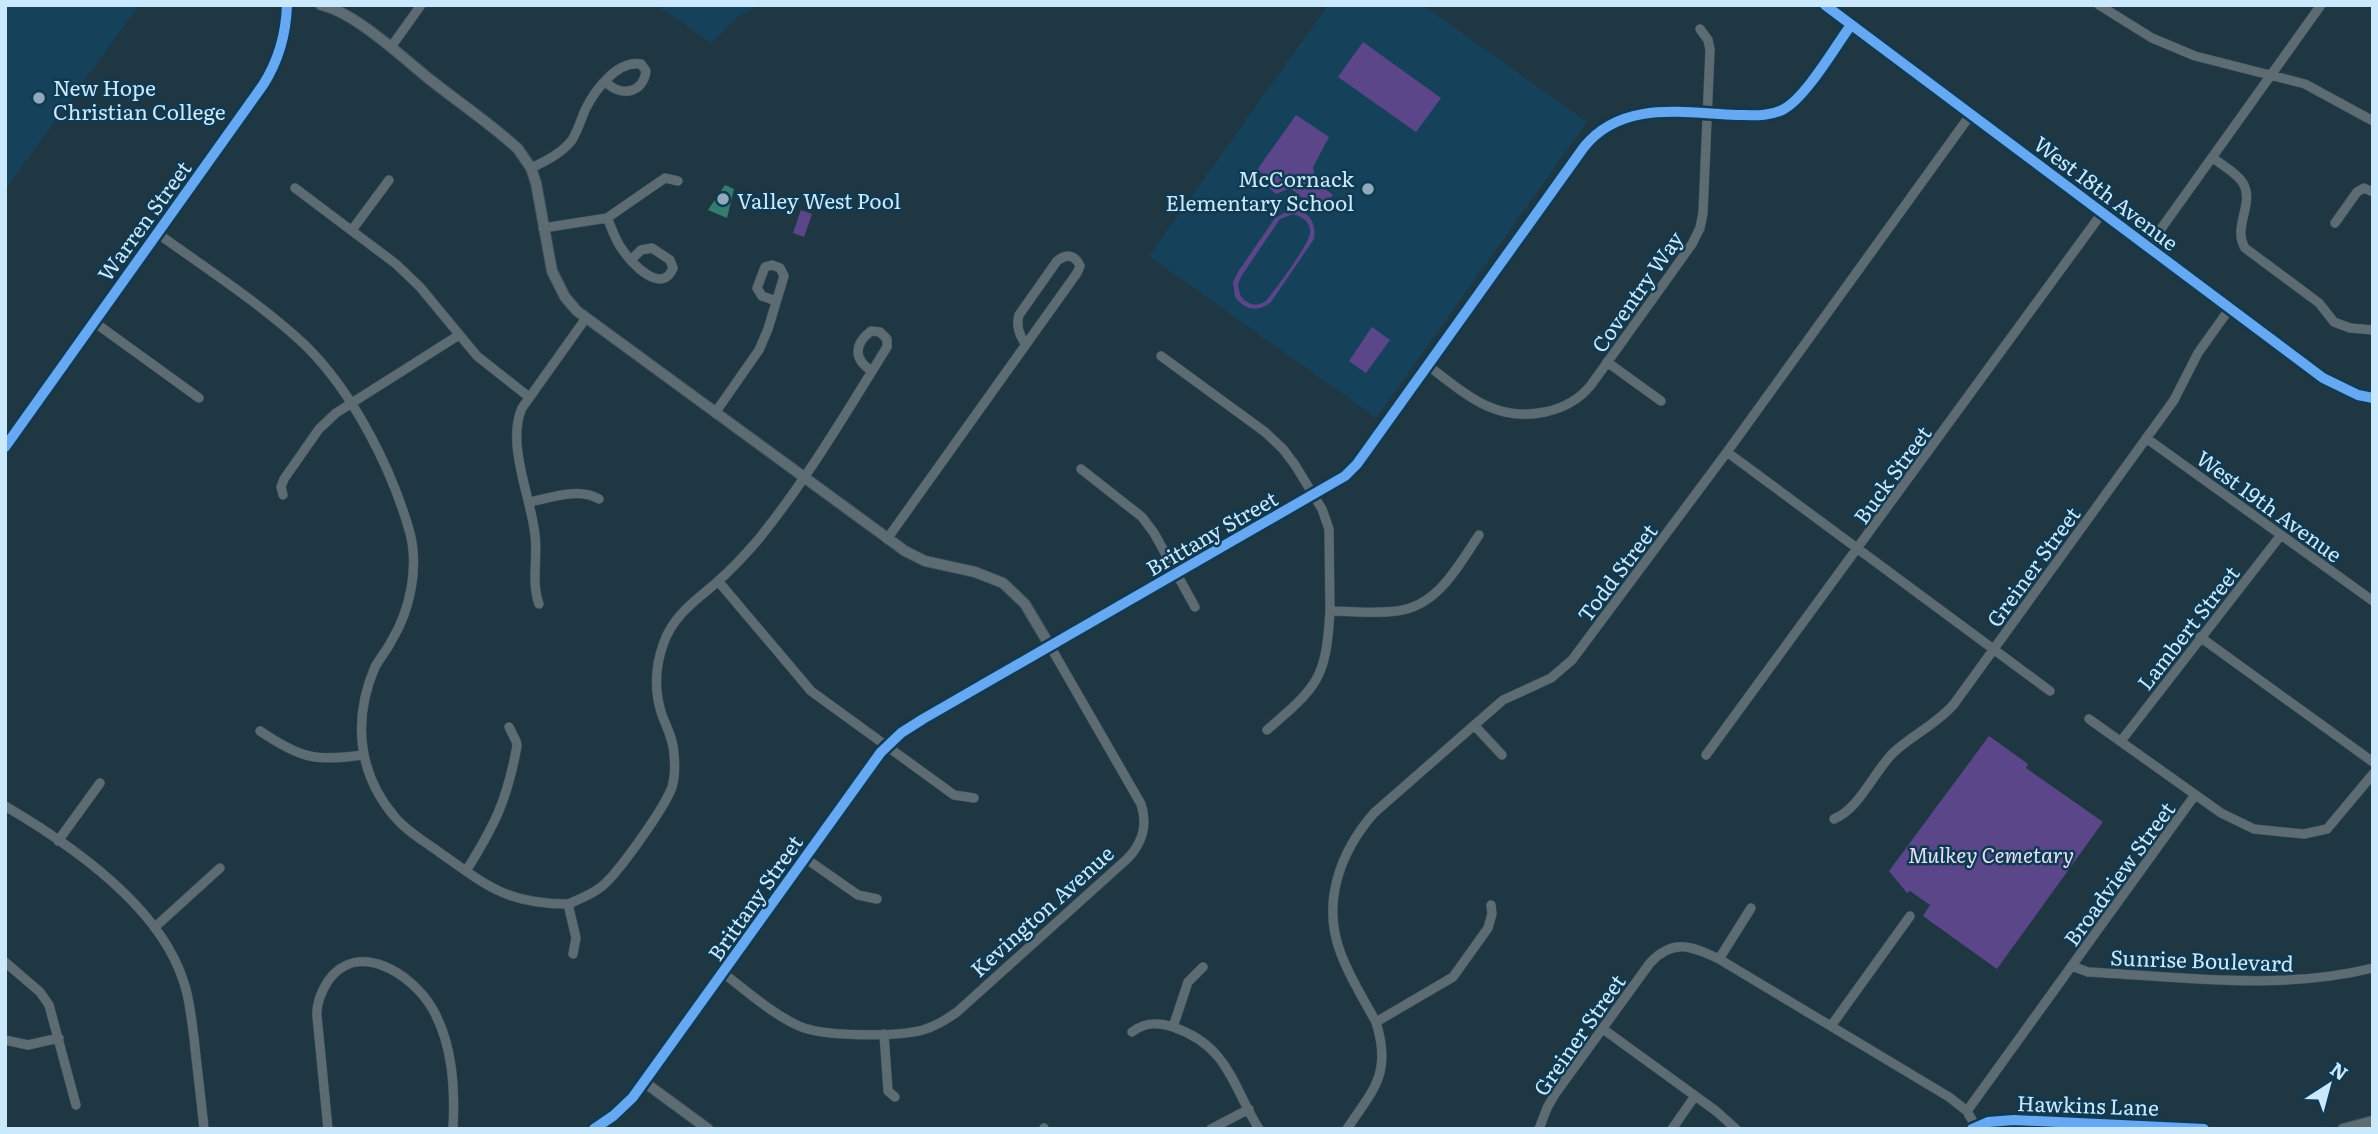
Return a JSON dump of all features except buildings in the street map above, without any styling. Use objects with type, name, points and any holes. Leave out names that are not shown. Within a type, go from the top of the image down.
[{"type":"main road","name":"West 18th Avenue","points":[[1825,5],[2323,378],[2358,395],[2373,398]]},
{"type":"street","name":"Warren Street","points":[[5,447],[271,71],[284,39],[289,5]]},
{"type":"street","name":"Kevington Avenue","points":[[321,5],[332,7],[346,15],[391,47],[518,149],[531,168],[536,183],[549,258],[557,284],[565,297],[586,318],[887,539],[925,561],[975,572],[1003,583],[1026,604],[1141,804],[1144,822],[1141,840],[1127,859],[949,1018],[921,1030],[884,1034],[821,1032],[799,1026],[723,973]]},
{"type":"street","points":[[391,47],[421,5]]},
{"type":"street","points":[[2099,5],[2152,38],[2195,56],[2272,74],[2317,89],[2373,121]]},
{"type":"street","points":[[2148,247],[2321,5]]},
{"type":"street","name":"Brittany Street","points":[[594,1129],[613,1116],[644,1083],[886,747],[908,728],[1314,495],[1350,471],[1584,146],[1595,135],[1618,120],[1640,113],[1766,115],[1785,108],[1799,96],[1851,25]]},
{"type":"street","name":"Coventry Way","points":[[1427,365],[1490,408],[1507,414],[1527,416],[1550,411],[1570,404],[1588,389],[1698,234],[1703,213],[1710,50],[1708,40],[1700,29]]},
{"type":"street","points":[[531,168],[559,153],[571,141],[595,93],[606,82]]},
{"type":"street","name":"Todd Street","points":[[1347,1129],[1381,1073],[1382,1043],[1376,1022],[1341,955],[1336,938],[1333,901],[1338,872],[1352,842],[1374,813],[1503,700],[1551,678],[1572,660],[1727,452],[1971,114]]},
{"type":"street","points":[[2213,158],[2238,177],[2245,187],[2246,199],[2240,235],[2245,248],[2319,303],[2334,322],[2350,328],[2373,330]]},
{"type":"street","points":[[543,228],[607,218],[665,178],[678,181]]},
{"type":"street","points":[[352,230],[388,180]]},
{"type":"street","points":[[295,188],[352,230],[420,287],[477,356],[529,397]]},
{"type":"street","points":[[2335,223],[2357,192],[2364,188],[2373,192]]},
{"type":"street","name":"Buck Street","points":[[1706,755],[2102,212]]},
{"type":"street","points":[[607,218],[620,247],[631,260]]},
{"type":"street","points":[[157,233],[281,323],[326,368],[352,404],[377,451],[402,509],[411,536],[413,562],[411,589],[403,618],[368,686],[362,709],[362,755],[380,796],[408,830],[497,891],[520,900],[568,904],[596,891],[617,871],[664,803],[672,787],[674,753],[657,692],[656,675],[664,640],[679,615],[718,581],[759,539],[835,434],[872,371]]},
{"type":"street","points":[[887,539],[1077,273],[1080,267],[1077,260],[1071,256],[1064,256],[1058,261],[1019,315],[1019,330],[1026,344]]},
{"type":"street","points":[[715,413],[759,350],[776,301]]},
{"type":"street","name":"Greiner Street","points":[[1834,819],[1850,809],[1893,753],[1945,714],[2174,400],[2202,346],[2230,308]]},
{"type":"street","points":[[538,604],[534,587],[535,533],[516,432],[518,416],[586,318]]},
{"type":"street","points":[[94,322],[199,398]]},
{"type":"street","points":[[283,495],[281,487],[284,479],[319,429],[336,413],[459,335]]},
{"type":"street","points":[[1161,356],[1265,432],[1283,449],[1314,495],[1326,520],[1330,537],[1331,611],[1328,650],[1316,682],[1299,703],[1267,730]]},
{"type":"street","points":[[1607,362],[1661,401]]},
{"type":"street","name":"West 19th Avenue","points":[[2146,438],[2373,601]]},
{"type":"street","points":[[1727,452],[2050,691]]},
{"type":"street","name":"Brittany Street","points":[[1081,469],[1142,517],[1154,533],[1195,607]]},
{"type":"street","points":[[529,502],[579,493],[590,494],[599,499]]},
{"type":"street","points":[[1331,611],[1397,611],[1418,604],[1438,592],[1479,536]]},
{"type":"street","name":"Lambert Street","points":[[2121,741],[2281,536]]},
{"type":"street","points":[[718,581],[811,691],[954,796],[974,798]]},
{"type":"street","points":[[2200,637],[2373,762]]},
{"type":"street","points":[[2089,719],[2196,795]]},
{"type":"street","points":[[1474,724],[1502,755]]},
{"type":"street","points":[[466,871],[498,817],[510,784],[517,746],[509,727]]},
{"type":"street","points":[[260,731],[305,756],[325,759],[362,755]]},
{"type":"street","name":"Broadview Street","points":[[1967,1111],[2196,795],[2231,820],[2250,828],[2313,834],[2332,824],[2373,774]]},
{"type":"street","points":[[58,841],[100,783]]},
{"type":"street","points":[[5,806],[107,878],[155,927],[165,941],[184,980],[189,1002],[204,1129]]},
{"type":"street","name":"Brittany Street","points":[[805,858],[858,895],[877,899]]},
{"type":"street","points":[[155,927],[220,868]]},
{"type":"street","points":[[568,904],[576,938],[573,954]]},
{"type":"street","points":[[1376,1022],[1453,976],[1488,928],[1492,914],[1491,905]]},
{"type":"street","points":[[1719,959],[1751,908]]},
{"type":"street","points":[[1831,1026],[1910,916]]},
{"type":"street","points":[[1670,936],[1672,947],[1687,947],[1719,959],[1949,1097],[1967,1111],[1974,1128]]},
{"type":"street","name":"Greiner Street","points":[[1539,1129],[1550,1102],[1650,963],[1672,947]]},
{"type":"street","points":[[5,962],[40,992],[49,1006],[76,1105]]},
{"type":"street","points":[[328,1129],[318,1002],[335,973],[349,964],[375,962],[408,980],[428,1001],[442,1030],[452,1075],[453,1129]]},
{"type":"street","name":"Sunrise Boulevard","points":[[2072,966],[2088,972],[2255,981],[2312,979],[2373,968]]},
{"type":"street","points":[[1173,1027],[1188,982],[1203,967]]},
{"type":"street","points":[[1132,1032],[1147,1024],[1173,1027],[1194,1037],[1220,1058],[1233,1077],[1259,1129]]},
{"type":"street","points":[[1603,1029],[1736,1129]]},
{"type":"street","points":[[884,1034],[888,1091],[895,1097]]},
{"type":"street","points":[[5,1040],[28,1045],[59,1038]]},
{"type":"street","points":[[644,1083],[708,1129]]},
{"type":"street","points":[[1672,1129],[1695,1096]]},
{"type":"street","points":[[1211,1129],[1248,1110]]},
{"type":"street","name":"Hawkins Lane","points":[[1974,1128],[1999,1120],[2014,1120],[2204,1129]]},
{"type":"street","points":[[2343,1129],[2373,1121]]},
{"type":"shaded area","name":"New Hope Christian College","points":[[5,5],[139,5],[5,190]]},
{"type":"shaded area","points":[[657,5],[759,5],[738,17],[711,43]]},
{"type":"shaded area","name":"McCornack Elementary School","points":[[1328,5],[1423,5],[1587,122],[1376,418],[1149,256]]},
{"type":"shaded area","name":"Valley West Pool","points":[[725,185],[734,189],[727,218],[708,210]]},
{"type":"green space","points":[[1363,42],[1441,98],[1416,132],[1338,77]]},
{"type":"green space","points":[[1296,115],[1329,137],[1313,167],[1316,182],[1333,195],[1320,211],[1290,188],[1276,194],[1267,186],[1265,175],[1257,170]]},
{"type":"green space","points":[[801,210],[812,214],[804,237],[793,233]]},
{"type":"green space","points":[[1290,210],[1306,214],[1314,227],[1314,239],[1271,302],[1257,309],[1247,307],[1235,297],[1233,282],[1275,218]],"holes":[[[1297,215],[1306,220],[1310,229],[1304,247],[1267,300],[1256,305],[1249,303],[1240,295],[1238,284],[1242,275],[1280,219]]]},
{"type":"green space","points":[[1372,327],[1390,340],[1366,373],[1349,361]]},
{"type":"green space","name":"Mulkey Cemetary","points":[[1989,736],[2028,764],[2026,768],[2103,822],[1997,969],[1923,916],[1930,905],[1910,891],[1907,893],[1889,871]]},
{"type":"cycle path","points":[[5,447],[263,85],[281,47],[287,5]]},
{"type":"cycle path","points":[[1825,5],[2323,378],[2358,395],[2373,398]]},
{"type":"cycle path","points":[[594,1129],[633,1097],[881,752],[901,733],[1345,476],[1357,464],[1584,147],[1599,132],[1616,122],[1654,113],[1754,115],[1778,112],[1802,94],[1851,25]]},
{"type":"cycle path","points":[[1972,1129],[1988,1122],[2014,1120],[2204,1129]]},
{"type":"place","name":"New Hope Christian College","points":[[39,98]]},
{"type":"place","name":"McCornack Elementary School","points":[[1368,189]]},
{"type":"place","name":"Valley West Pool","points":[[723,199]]}]
